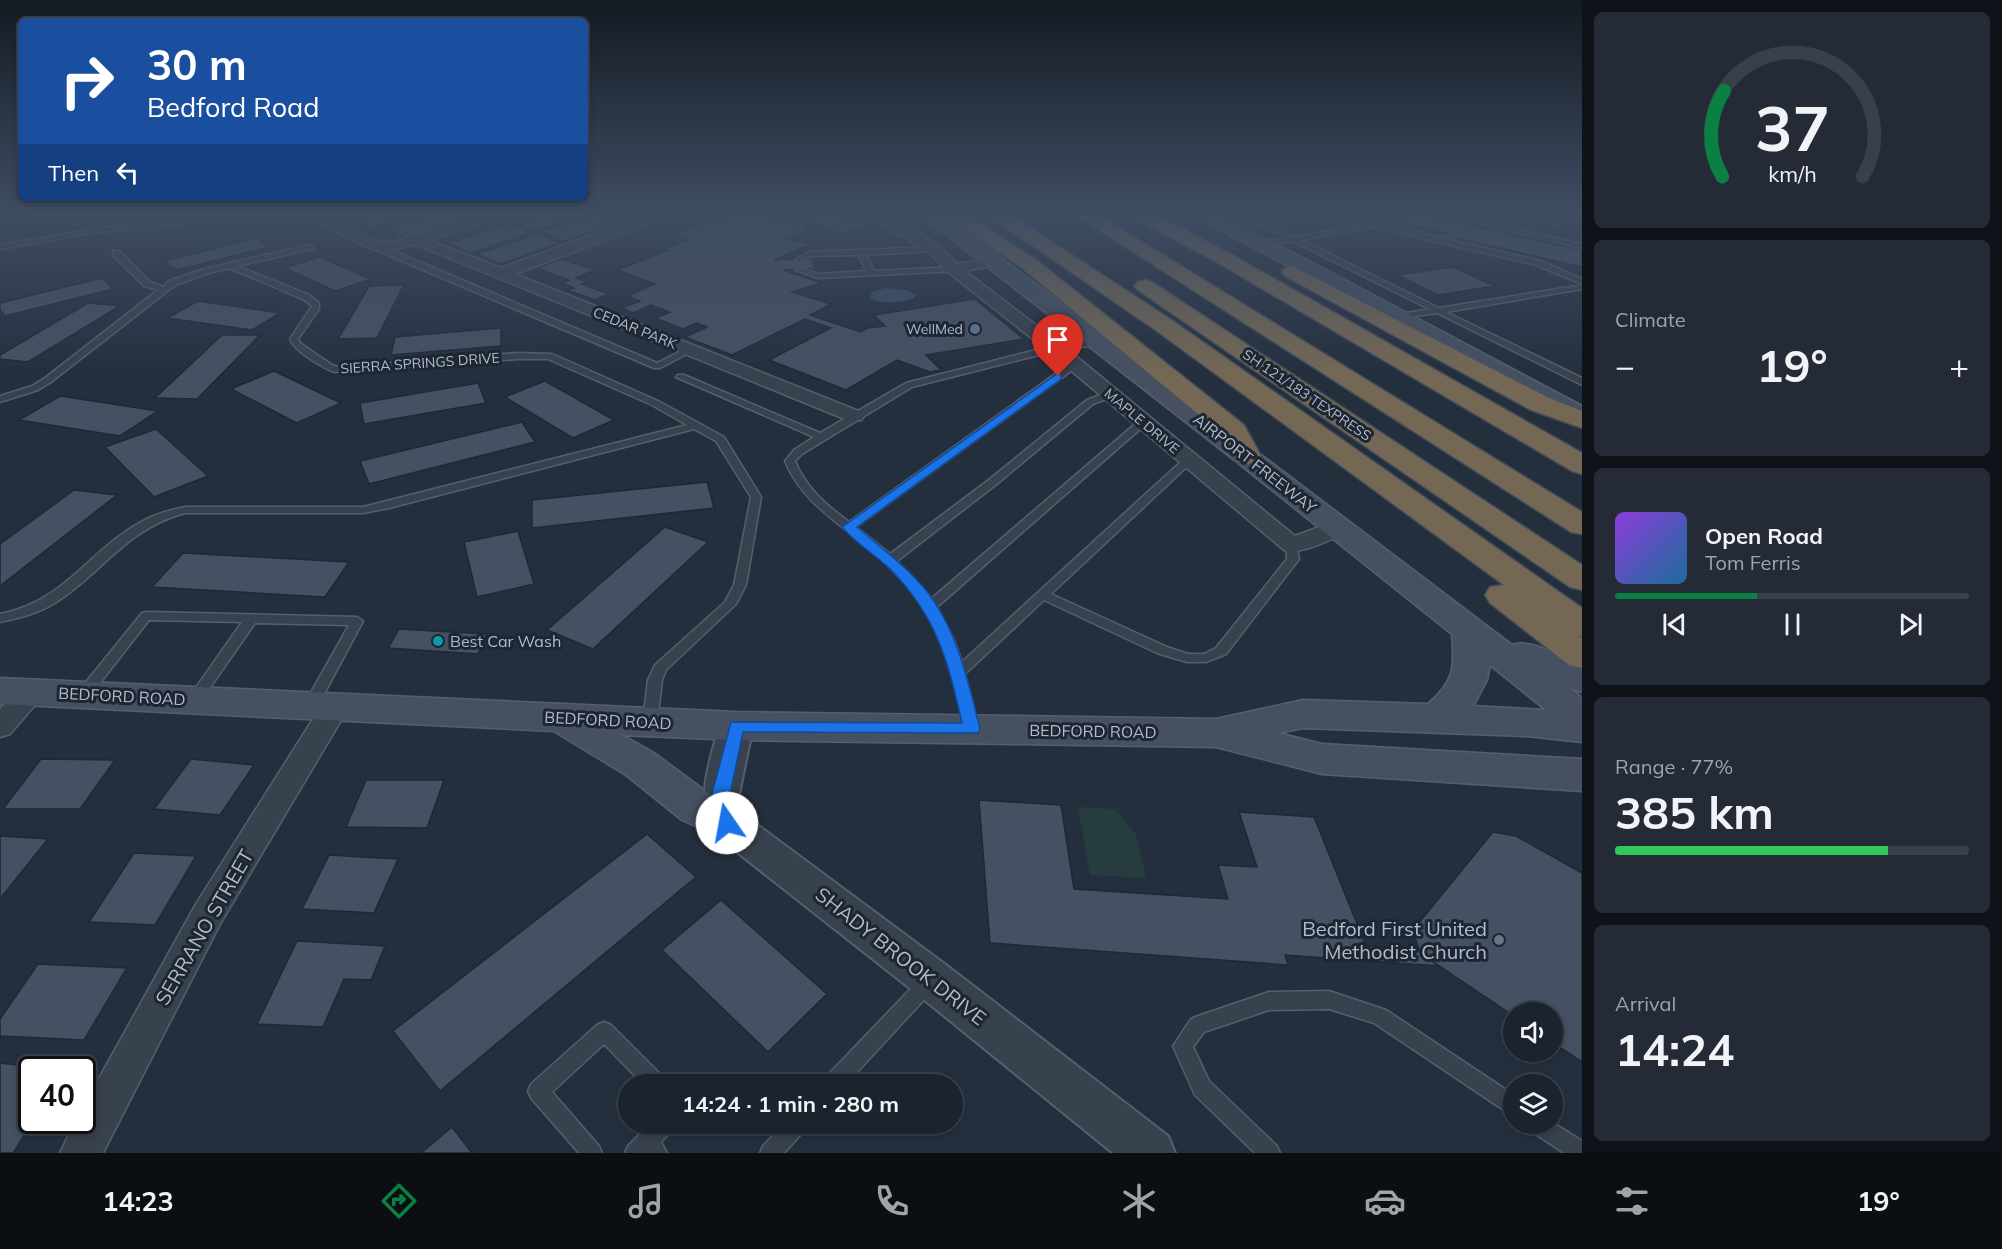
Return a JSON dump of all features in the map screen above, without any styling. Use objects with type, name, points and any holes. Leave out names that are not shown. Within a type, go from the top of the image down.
[{"type":"highway","points":[[1031,266],[1234,431],[1247,456]]},
{"type":"highway","points":[[1074,266],[1165,326],[1576,621]]},
{"type":"highway","name":"SH 121/183 TEXPRESS","points":[[1115,266],[1582,580]]},
{"type":"highway","points":[[1167,266],[1582,525]]},
{"type":"highway","points":[[1191,266],[1285,318],[1582,499]]},
{"type":"highway","points":[[1237,266],[1582,465]]},
{"type":"highway","points":[[1278,266],[1540,404],[1582,418]]},
{"type":"highway","points":[[1165,326],[1174,348],[1582,656]]},
{"type":"main road","name":"AIRPORT FREEWAY","points":[[998,266],[1247,456],[1582,718]]},
{"type":"main road","points":[[1304,266],[1582,418]]},
{"type":"main road","points":[[1469,629],[1561,672],[1582,678]]},
{"type":"main road","points":[[1436,719],[1454,704],[1468,682],[1473,663],[1469,629]]},
{"type":"main road","name":"BEDFORD ROAD","points":[[16,691],[736,726],[1216,733],[1322,759],[1582,775]]},
{"type":"main road","name":"BEDFORD ROAD","points":[[1216,733],[1303,714],[1527,722],[1582,728]]},
{"type":"main road","points":[[561,717],[640,764],[697,808],[727,823]]},
{"type":"street","name":"CEDAR PARK","points":[[480,266],[854,416]]},
{"type":"street","points":[[500,274],[522,266]]},
{"type":"street","name":"MAPLE DRIVE","points":[[954,266],[1292,545]]},
{"type":"street","points":[[1292,545],[1338,528]]},
{"type":"street","points":[[0,727],[16,691]]},
{"type":"street","name":"SERRANO STREET","points":[[81,1153],[207,914],[323,706]]},
{"type":"street","points":[[727,823],[721,794],[736,726]]},
{"type":"street","name":"SHADY BROOK DRIVE","points":[[727,823],[932,979],[1151,1153]]},
{"type":"lane","points":[[129,266],[147,284],[162,289]]},
{"type":"lane","points":[[0,399],[34,388],[48,380],[162,289],[182,279],[230,266]]},
{"type":"lane","name":"SIERRA SPRINGS DRIVE","points":[[230,266],[306,297],[316,304],[315,309],[294,339],[296,344],[321,362],[338,370],[517,356],[549,356],[655,403],[720,439],[756,496],[740,585],[730,604],[660,668],[655,680],[651,722]]},
{"type":"lane","points":[[421,266],[657,366],[690,350]]},
{"type":"lane","points":[[868,266],[871,273]]},
{"type":"lane","points":[[800,270],[818,276],[871,273],[922,266]]},
{"type":"lane","points":[[1347,266],[1582,382]]},
{"type":"lane","points":[[1544,266],[1582,282]]},
{"type":"lane","points":[[1398,317],[1582,287]]},
{"type":"lane","points":[[972,729],[958,673],[946,639],[921,593],[889,561],[807,492],[794,476],[790,461],[798,452],[854,416],[909,386],[1055,348],[1098,342]]},
{"type":"lane","points":[[849,527],[1075,364]]},
{"type":"lane","points":[[681,377],[821,437]]},
{"type":"lane","points":[[889,561],[994,481],[1090,402],[1111,394]]},
{"type":"lane","points":[[929,606],[1144,421]]},
{"type":"lane","points":[[0,618],[52,600],[130,532],[166,513],[185,510],[363,510],[694,426]]},
{"type":"lane","points":[[958,673],[1189,460]]},
{"type":"lane","points":[[1043,595],[1162,650],[1188,658],[1206,658],[1221,651],[1293,559],[1292,545]]},
{"type":"lane","points":[[84,695],[146,616],[357,621],[323,706]]},
{"type":"lane","points":[[194,700],[252,618]]},
{"type":"lane","points":[[842,1074],[932,979]]},
{"type":"lane","points":[[1270,1153],[1202,1088],[1182,1046],[1198,1025],[1269,1001],[1329,1000],[1379,1016],[1503,1100]]},
{"type":"lane","points":[[592,1153],[538,1091],[604,1031],[646,1074]]},
{"type":"lane","points":[[646,1149],[656,1134]]},
{"type":"lane","points":[[770,1153],[788,1134]]},
{"type":"lane","points":[[1554,1134],[1582,1153]]},
{"type":"green space","points":[[1078,807],[1115,809],[1136,834],[1146,878],[1090,875]]},
{"type":"water","points":[[885,288],[907,290],[916,295],[914,298],[898,302],[879,302],[870,297],[872,292]]},
{"type":"building","points":[[171,266],[194,266],[177,270]]},
{"type":"building","points":[[292,266],[340,266],[371,279],[335,291],[285,268]]},
{"type":"building","points":[[543,266],[582,266],[595,270],[576,278],[587,282],[581,284],[609,294],[595,300],[567,290],[574,288],[562,283],[569,280],[537,268]]},
{"type":"building","points":[[628,266],[814,266],[815,269],[784,270],[822,283],[792,292],[831,304],[810,315],[861,332],[867,328],[885,326],[874,315],[975,299],[1024,339],[926,355],[941,370],[930,372],[897,360],[846,390],[769,360],[831,328],[805,319],[732,355],[685,337],[707,327],[697,323],[683,329],[655,318],[670,312],[651,305],[633,313],[622,308],[640,301],[627,296],[655,284],[617,270]]},
{"type":"building","points":[[1453,267],[1495,286],[1438,295],[1397,275]]},
{"type":"building","points":[[102,278],[113,289],[5,316],[0,310],[0,303]]},
{"type":"building","points":[[404,285],[377,338],[338,339],[369,286]]},
{"type":"building","points":[[198,301],[280,313],[252,330],[167,318]]},
{"type":"building","points":[[88,303],[120,306],[28,362],[0,359],[0,355]]},
{"type":"building","points":[[501,328],[501,346],[391,355],[395,337]]},
{"type":"building","points":[[222,335],[260,335],[197,399],[155,398]]},
{"type":"building","points":[[274,371],[341,403],[297,423],[231,389]]},
{"type":"building","points":[[545,381],[614,420],[573,438],[505,397]]},
{"type":"building","points":[[478,383],[486,403],[364,424],[360,403]]},
{"type":"building","points":[[60,396],[158,411],[120,436],[19,420]]},
{"type":"building","points":[[522,422],[535,442],[369,484],[360,461]]},
{"type":"building","points":[[156,429],[208,476],[154,497],[105,447]]},
{"type":"building","points":[[707,482],[714,508],[532,528],[532,500]]},
{"type":"building","points":[[74,490],[117,495],[0,586],[0,544]]},
{"type":"building","points":[[665,527],[708,542],[593,649],[547,630]]},
{"type":"building","points":[[518,531],[534,584],[477,597],[464,542]]},
{"type":"building","points":[[183,553],[349,562],[325,597],[152,587]]},
{"type":"building","name":"Best Car Wash","points":[[399,629],[487,634],[478,654],[388,648]]},
{"type":"building","points":[[41,759],[115,760],[80,809],[3,809]]},
{"type":"building","points":[[191,759],[254,765],[220,815],[154,809]]},
{"type":"building","points":[[366,780],[444,780],[427,828],[346,827]]},
{"type":"building","points":[[979,800],[1061,805],[1074,889],[1228,899],[1218,865],[1257,867],[1239,812],[1314,817],[1366,946],[1419,949],[1420,953],[1439,966],[1285,955],[1288,965],[990,943]]},
{"type":"building","name":"Bedford First United Methodist Church","points":[[1493,832],[1516,836],[1582,873],[1582,1062],[1563,1049],[1563,1002],[1503,1002],[1503,1009],[1420,953],[1413,930]]},
{"type":"building","points":[[647,834],[696,877],[440,1091],[393,1031]]},
{"type":"building","points":[[0,836],[48,839],[0,899]]},
{"type":"building","points":[[134,853],[196,856],[155,925],[89,922]]},
{"type":"building","points":[[329,855],[398,859],[374,913],[302,909]]},
{"type":"building","points":[[721,900],[827,994],[768,1052],[662,950]]},
{"type":"building","points":[[297,941],[385,946],[371,980],[344,979],[323,1027],[257,1024]]},
{"type":"building","points":[[38,964],[127,968],[84,1040],[0,1036],[0,1019]]},
{"type":"building","points":[[0,1063],[18,1065],[18,1134],[25,1134],[13,1153],[0,1153]]},
{"type":"building","points":[[452,1127],[472,1153],[421,1153]]},
{"type":"place","name":"WellMed","points":[[975,329]]},
{"type":"place","name":"Best Car Wash","points":[[438,641]]},
{"type":"place","name":"Bedford First United Methodist Church","points":[[1499,940]]},
{"type":"route","points":[[727,823],[721,794],[736,726],[972,729],[958,673],[946,639],[929,606],[921,593],[894,565],[849,527],[1058,376]]}]
